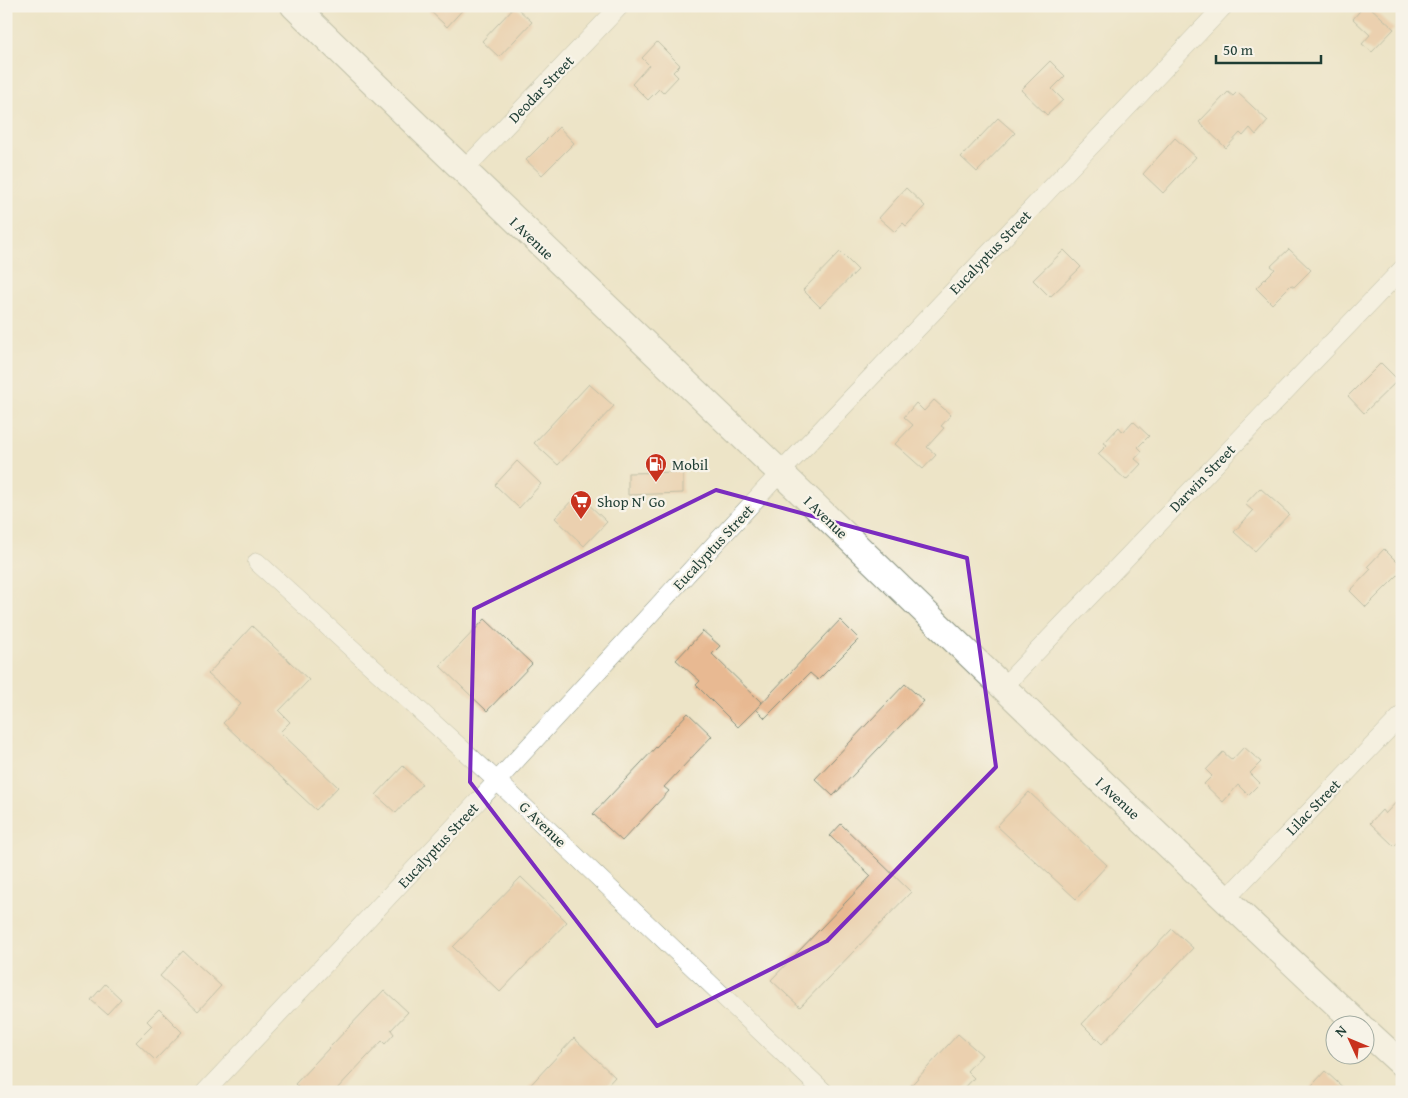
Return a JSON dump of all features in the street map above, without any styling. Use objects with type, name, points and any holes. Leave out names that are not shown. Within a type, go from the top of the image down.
[{"type":"main road","name":"I Avenue","points":[[294,6],[463,171],[1002,688],[1349,1016]]},
{"type":"main road","points":[[1376,1040],[1402,1064]]},
{"type":"street","name":"Deodar Street","points":[[463,171],[620,6]]},
{"type":"street","name":"Eucalyptus Street","points":[[205,1092],[497,781],[780,474],[1224,6]]},
{"type":"street","name":"Darwin Street","points":[[1002,688],[1402,269]]},
{"type":"street","name":"G Avenue","points":[[257,562],[497,781],[824,1092]]},
{"type":"street","name":"Lilac Street","points":[[1225,900],[1402,715]]},
{"type":"highlighted area","points":[[716,490],[967,558],[996,767],[827,941],[657,1026],[470,782],[474,609]]},
{"type":"building","points":[[425,6],[466,6],[447,27]]},
{"type":"building","points":[[515,6],[532,22],[499,57],[482,41]]},
{"type":"building","points":[[1364,6],[1369,6],[1394,29],[1372,52],[1362,44],[1370,35],[1353,19]]},
{"type":"building","points":[[657,42],[680,65],[673,72],[678,77],[663,93],[659,89],[648,100],[632,84],[649,65],[642,58]]},
{"type":"building","points":[[1050,61],[1065,76],[1052,89],[1063,100],[1047,115],[1021,90]]},
{"type":"building","points":[[1228,92],[1233,96],[1237,92],[1268,121],[1256,135],[1250,128],[1243,136],[1240,133],[1226,148],[1199,122]]},
{"type":"building","points":[[998,118],[1015,133],[977,172],[961,157]]},
{"type":"building","points":[[559,127],[574,143],[542,175],[526,160]]},
{"type":"building","points":[[1175,138],[1196,157],[1163,193],[1143,174]]},
{"type":"building","points":[[906,188],[925,206],[906,226],[903,223],[895,232],[879,218]]},
{"type":"building","points":[[1289,249],[1311,270],[1294,287],[1291,285],[1272,304],[1256,288],[1275,269],[1271,266]]},
{"type":"building","points":[[1064,250],[1081,267],[1050,297],[1033,280]]},
{"type":"building","points":[[840,252],[858,270],[820,307],[803,290]]},
{"type":"building","points":[[1381,363],[1398,380],[1364,413],[1348,396]]},
{"type":"building","points":[[589,384],[614,406],[558,465],[534,443]]},
{"type":"building","points":[[934,400],[951,415],[941,426],[944,428],[927,447],[936,455],[923,469],[895,444],[913,425],[904,417],[916,403],[924,411]]},
{"type":"building","points":[[1133,421],[1149,436],[1138,447],[1142,451],[1135,459],[1141,464],[1126,480],[1098,454],[1107,445],[1104,443],[1119,427],[1123,432]]},
{"type":"building","points":[[517,461],[541,484],[519,508],[495,485]]},
{"type":"building","name":"Mobil","points":[[683,472],[683,493],[628,495],[628,473]]},
{"type":"building","points":[[1260,488],[1289,514],[1255,551],[1234,532],[1253,511],[1245,504]]},
{"type":"building","name":"Shop N' Go","points":[[578,494],[607,522],[584,546],[555,518]]},
{"type":"building","points":[[1384,549],[1402,567],[1402,571],[1366,607],[1350,591],[1371,569],[1368,566]]},
{"type":"building","points":[[485,619],[532,664],[487,711],[440,666]]},
{"type":"building","points":[[840,620],[859,639],[818,680],[810,673],[765,718],[756,709]]},
{"type":"building","points":[[252,626],[309,680],[279,711],[290,722],[280,732],[338,787],[316,810],[223,723],[241,704],[208,674]]},
{"type":"building","points":[[703,631],[720,646],[712,654],[762,703],[738,727],[696,685],[700,681],[676,660]]},
{"type":"building","points":[[905,684],[924,701],[833,796],[815,779]]},
{"type":"building","points":[[688,713],[712,736],[664,787],[669,791],[622,841],[593,814]]},
{"type":"building","points":[[1244,747],[1261,762],[1250,773],[1260,783],[1248,795],[1238,785],[1223,802],[1204,784],[1212,776],[1206,770],[1223,752],[1232,760]]},
{"type":"building","points":[[403,766],[422,784],[396,813],[376,795]]},
{"type":"building","points":[[1029,792],[1107,865],[1076,899],[997,826]]},
{"type":"building","points":[[1402,796],[1402,839],[1394,846],[1370,823],[1382,810],[1385,814]]},
{"type":"building","points":[[841,824],[911,892],[800,1007],[771,980],[871,876],[830,836]]},
{"type":"building","points":[[521,877],[567,922],[500,992],[453,947]]},
{"type":"building","points":[[1172,929],[1193,948],[1102,1044],[1082,1024]]},
{"type":"building","points":[[183,951],[221,986],[198,1011],[160,976]]},
{"type":"building","points":[[105,984],[121,999],[107,1014],[91,1000]]},
{"type":"building","points":[[384,990],[408,1012],[391,1030],[394,1034],[385,1044],[382,1041],[334,1092],[303,1092],[295,1084]]},
{"type":"building","points":[[159,1009],[182,1032],[155,1060],[136,1042],[152,1026],[147,1021]]},
{"type":"building","points":[[958,1034],[982,1055],[967,1071],[974,1078],[961,1092],[905,1092]]},
{"type":"building","points":[[574,1038],[615,1077],[601,1092],[524,1092]]},
{"type":"building","points":[[1325,1071],[1348,1092],[1306,1092]]},
{"type":"place","name":"Mobil","points":[[656,483]]},
{"type":"place","name":"Shop N' Go","points":[[581,520]]}]
